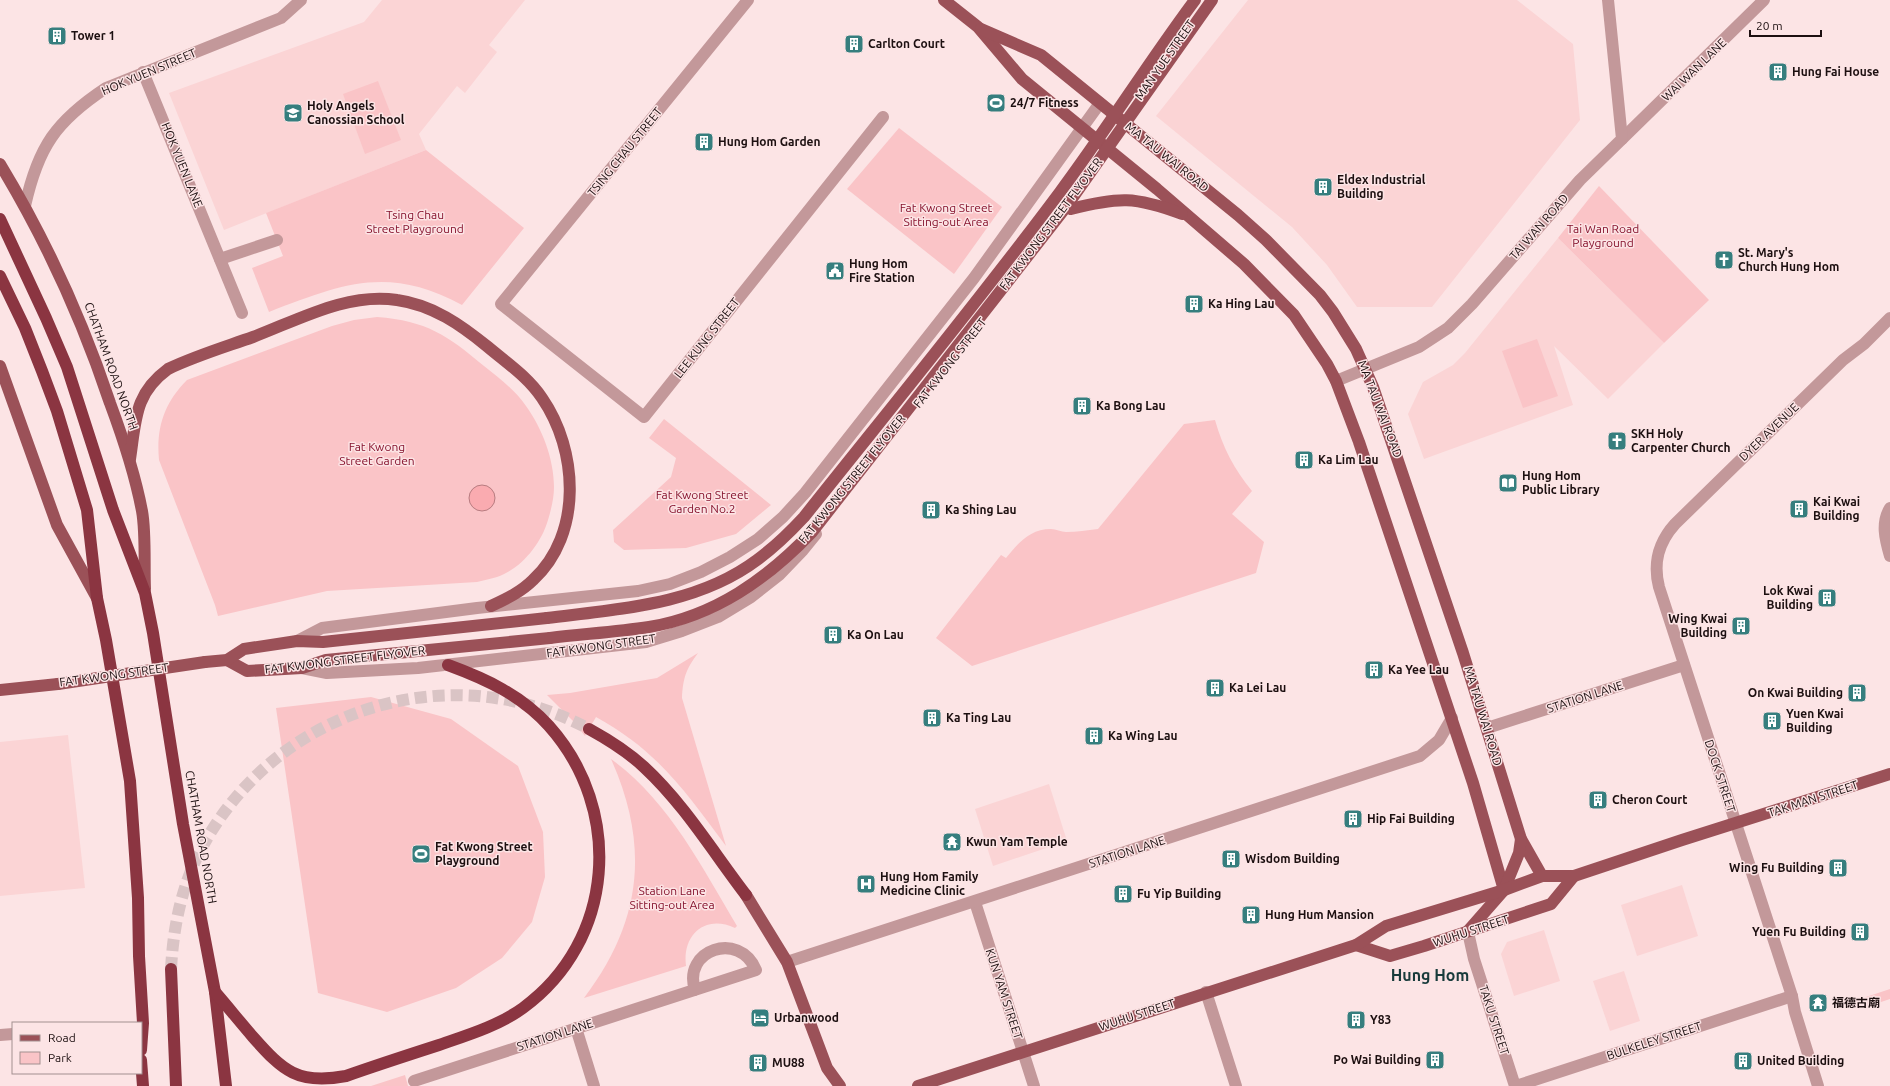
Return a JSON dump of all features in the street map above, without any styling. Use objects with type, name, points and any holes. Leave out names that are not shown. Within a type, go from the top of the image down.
[{"type":"highway","name":"CHATHAM ROAD NORTH","points":[[0,219],[24,268],[67,368],[113,510],[145,593],[153,633],[183,824],[215,992],[226,1086]]},
{"type":"highway","points":[[0,276],[25,328],[42,371],[87,510],[97,598],[106,640],[130,781],[137,891],[142,1022]]},
{"type":"highway","points":[[215,992],[274,1061],[294,1074],[318,1079],[330,1079],[346,1076],[492,1026],[523,1008],[550,984],[561,971],[574,951],[588,924],[597,889],[600,854],[591,800],[574,759],[548,725],[531,709],[492,682],[448,664]]},
{"type":"highway","points":[[589,729],[627,753],[660,783],[675,800],[746,895]]},
{"type":"highway","points":[[171,969],[176,1086]]},
{"type":"highway","points":[[142,1073],[143,1086]]},
{"type":"main road","name":"MA TAU WAI ROAD","points":[[944,0],[978,27],[1022,79],[1190,217],[1244,264],[1294,315],[1306,331],[1336,381],[1360,442],[1483,813],[1504,890]]},
{"type":"main road","name":"FAT KWONG STREET FLYOVER","points":[[1195,0],[1135,83],[1091,149],[1032,230],[804,517],[790,532],[756,561],[725,580],[701,590],[653,604],[547,618],[323,642],[297,641],[244,649],[227,660],[247,671],[302,668],[326,660],[650,627],[686,617],[737,595],[759,581],[812,532],[1057,219],[1212,0]]},
{"type":"main road","name":"MA TAU WAI ROAD","points":[[978,27],[1042,55],[1238,215],[1294,266],[1320,294],[1333,312],[1356,349],[1390,431],[1487,728],[1521,839],[1542,876]]},
{"type":"main road","name":"CHATHAM ROAD NORTH","points":[[0,164],[25,206],[51,255],[74,306],[95,357],[130,459],[142,512],[145,593]]},
{"type":"main road","points":[[1071,209],[1106,200],[1126,199],[1146,202],[1190,217]]},
{"type":"main road","points":[[130,459],[138,407],[144,394],[157,377],[168,369],[345,303],[362,300],[385,299],[397,300],[429,309],[458,323],[521,374],[532,385],[557,424],[566,452],[570,485],[569,500],[564,527],[554,553],[542,571],[525,588],[491,606]]},
{"type":"main road","points":[[0,366],[56,525],[97,598]]},
{"type":"main road","name":"FAT KWONG STREET","points":[[0,690],[58,684],[227,660]]},
{"type":"main road","name":"TAK MAN STREET","points":[[1735,823],[1890,774]]},
{"type":"main road","name":"WUHU STREET","points":[[918,1086],[1206,992],[1356,945],[1386,926],[1504,890],[1542,876],[1574,876],[1735,823]]},
{"type":"main road","points":[[1468,932],[1504,890],[1519,853],[1521,839]]},
{"type":"main road","name":"WUHU STREET","points":[[1356,945],[1390,956],[1468,932],[1551,904],[1574,876]]},
{"type":"main road","points":[[746,895],[787,962],[827,1068],[840,1086]]},
{"type":"street","name":"HOK YUEN STREET","points":[[25,206],[32,177],[43,150],[60,125],[82,104],[106,88],[143,72],[281,18],[301,0]]},
{"type":"street","name":"TSING CHAU STREET","points":[[502,304],[748,0]]},
{"type":"street","name":"MAN YUE STREET","points":[[1109,150],[1148,81],[1208,0]]},
{"type":"street","points":[[1608,0],[1622,139]]},
{"type":"street","name":"WAI WAN LANE","points":[[1622,139],[1764,0]]},
{"type":"street","name":"HOK YUEN LANE","points":[[143,72],[242,313]]},
{"type":"street","points":[[297,641],[322,628],[491,606],[638,591],[670,584],[701,572],[730,557],[758,539],[805,493],[974,278],[1100,103]]},
{"type":"street","name":"LEE KUNG STREET","points":[[502,304],[644,417],[883,117]]},
{"type":"street","name":"TAI WAN ROAD","points":[[1336,381],[1365,368],[1419,348],[1443,332],[1461,317],[1580,180],[1622,139]]},
{"type":"street","name":"FAT KWONG STREET","points":[[302,668],[327,673],[448,664],[646,642],[682,631],[718,617],[751,597],[778,575],[803,550],[1071,209],[1109,150]]},
{"type":"street","points":[[220,259],[277,240]]},
{"type":"street","name":"DYER AVENUE","points":[[1658,553],[1661,543],[1675,524],[1843,360],[1864,344],[1890,318]]},
{"type":"street","points":[[1890,508],[1885,516],[1884,527],[1890,556]]},
{"type":"street","name":"DOCK STREET","points":[[1658,553],[1656,576],[1792,996],[1795,1012],[1818,1086]]},
{"type":"street","name":"STATION LANE","points":[[1487,728],[1684,665]]},
{"type":"street","name":"STATION LANE","points":[[787,962],[1420,756],[1438,740],[1452,718]]},
{"type":"street","name":"KUN YAM STREET","points":[[975,902],[1034,1086]]},
{"type":"street","name":"TAKU STREET","points":[[1468,932],[1474,959],[1516,1086]]},
{"type":"street","name":"STATION LANE","points":[[414,1081],[576,1028],[695,990],[756,970],[750,960],[739,950],[724,948],[715,949],[704,956],[695,970],[693,984],[695,990]]},
{"type":"street","points":[[1206,992],[1236,1086]]},
{"type":"street","name":"BULKELEY STREET","points":[[1516,1086],[1792,996]]},
{"type":"street","points":[[576,1028],[594,1086]]},
{"type":"street","points":[[0,1035],[12,1034]]},
{"type":"shaded area","name":"Holy Angels Canossian School","points":[[382,0],[525,0],[489,45],[497,52],[465,93],[457,86],[419,134],[426,150],[224,230],[169,93],[364,22]]},
{"type":"shaded area","name":"Eldex Industrial Building","points":[[1248,0],[1517,0],[1573,44],[1580,120],[1432,307],[1357,307],[1327,265],[1292,227],[1156,116]]},
{"type":"shaded area","points":[[1558,238],[1664,343],[1608,399],[1554,346],[1573,405],[1424,459],[1408,414],[1423,382],[1453,365],[1465,353]]},
{"type":"shaded area","points":[[482,485],[491,489],[495,498],[491,507],[482,511],[473,507],[469,498],[473,489]]},
{"type":"shaded area","points":[[68,735],[85,888],[0,896],[0,742]]},
{"type":"shaded area","points":[[1049,784],[1067,841],[993,866],[975,809]]},
{"type":"shaded area","points":[[1682,885],[1698,936],[1637,956],[1621,905]]},
{"type":"shaded area","points":[[1544,930],[1560,981],[1514,996],[1501,954],[1507,942]]},
{"type":"shaded area","points":[[1624,971],[1640,1021],[1610,1031],[1593,981]]},
{"type":"green space","points":[[378,81],[401,140],[365,154],[343,94]]},
{"type":"green space","name":"Fat Kwong Street Sitting-out Area","points":[[899,128],[1002,207],[954,274],[847,189]]},
{"type":"green space","name":"Tsing Chau Street Playground","points":[[426,150],[524,228],[462,305],[435,293],[411,285],[388,282],[365,283],[343,287],[320,293],[269,312],[252,268],[283,256],[266,213]]},
{"type":"green space","name":"Tai Wan Road Playground","points":[[1599,186],[1709,300],[1664,343],[1558,238]]},
{"type":"green space","name":"Fat Kwong Street Garden","points":[[377,317],[410,322],[435,331],[447,338],[471,355],[512,389],[526,406],[542,434],[552,466],[554,491],[545,529],[535,546],[522,562],[506,573],[497,577],[477,582],[327,591],[218,616],[159,460],[158,448],[160,427],[167,407],[172,398],[187,380],[332,326],[354,320]]},
{"type":"green space","points":[[1537,339],[1558,396],[1523,408],[1502,351]]},
{"type":"green space","name":"Fat Kwong Street Garden No.2","points":[[664,419],[771,505],[736,534],[686,548],[624,550],[614,542],[613,530],[671,477],[676,458],[649,438]]},
{"type":"green space","points":[[1215,420],[1230,458],[1252,491],[1232,514],[1264,542],[1256,573],[972,666],[936,638],[1001,555],[1006,558],[1020,542],[1037,531],[1051,529],[1066,532],[1098,529],[1184,424]]},
{"type":"green space","points":[[698,653],[686,674],[682,698],[726,846],[697,807],[654,758],[618,730],[596,717],[585,736],[573,721],[547,695],[570,693],[657,678]]},
{"type":"green space","name":"Fat Kwong Street Playground","points":[[371,697],[451,719],[518,766],[543,832],[545,877],[532,922],[502,958],[456,988],[387,1012],[318,993],[276,708]]},
{"type":"green space","name":"Station Lane Sitting-out Area","points":[[611,759],[650,794],[667,814],[697,858],[737,926],[735,928],[724,924],[714,924],[705,926],[698,930],[688,945],[686,966],[584,998],[603,969],[618,941],[628,912],[634,883],[635,853],[631,822],[623,791]]},
{"type":"green space","points":[[1890,989],[1890,999],[1866,1007],[1863,998]]},
{"type":"green space","points":[[405,1075],[408,1086],[371,1086]]},
{"type":"tunnel","points":[[171,969],[173,942],[180,904],[188,878],[193,866],[223,814],[263,770],[309,735],[361,711],[417,698],[475,696],[533,706],[589,729]]},
{"type":"place","name":"Tower 1","points":[[57,36]]},
{"type":"place","name":"Carlton Court","points":[[854,44]]},
{"type":"place","name":"Hung Fai House","points":[[1778,72]]},
{"type":"place","name":"24/7 Fitness","points":[[996,103]]},
{"type":"place","name":"Holy Angels Canossian School","points":[[293,113]]},
{"type":"place","name":"Hung Hom Garden","points":[[704,142]]},
{"type":"place","name":"Eldex Industrial Building","points":[[1323,187]]},
{"type":"place","name":"St. Mary's Church Hung Hom","points":[[1724,260]]},
{"type":"place","name":"Hung Hom Fire Station","points":[[835,271]]},
{"type":"place","name":"Ka Hing Lau","points":[[1194,304]]},
{"type":"place","name":"Ka Bong Lau","points":[[1082,406]]},
{"type":"place","name":"SKH Holy Carpenter Church","points":[[1617,441]]},
{"type":"place","name":"Ka Lim Lau","points":[[1304,460]]},
{"type":"place","name":"Hung Hom Public Library","points":[[1508,483]]},
{"type":"place","name":"Kai Kwai Building","points":[[1799,509]]},
{"type":"place","name":"Ka Shing Lau","points":[[931,510]]},
{"type":"place","name":"Lok Kwai Building","points":[[1827,598]]},
{"type":"place","name":"Wing Kwai Building","points":[[1741,626]]},
{"type":"place","name":"Ka On Lau","points":[[833,635]]},
{"type":"place","name":"Ka Yee Lau","points":[[1374,670]]},
{"type":"place","name":"Ka Lei Lau","points":[[1215,688]]},
{"type":"place","name":"On Kwai Building","points":[[1857,693]]},
{"type":"place","name":"Ka Ting Lau","points":[[932,718]]},
{"type":"place","name":"Yuen Kwai Building","points":[[1772,721]]},
{"type":"place","name":"Ka Wing Lau","points":[[1094,736]]},
{"type":"place","name":"Cheron Court","points":[[1598,800]]},
{"type":"place","name":"Hip Fai Building","points":[[1353,819]]},
{"type":"place","name":"Kwun Yam Temple","points":[[952,842]]},
{"type":"place","name":"Fat Kwong Street Playground","points":[[421,854]]},
{"type":"place","name":"Wisdom Building","points":[[1231,859]]},
{"type":"place","name":"Wing Fu Building","points":[[1838,868]]},
{"type":"place","name":"Hung Hom Family Medicine Clinic","points":[[866,884]]},
{"type":"place","name":"Fu Yip Building","points":[[1123,894]]},
{"type":"place","name":"Hung Hum Mansion","points":[[1251,915]]},
{"type":"place","name":"Yuen Fu Building","points":[[1860,932]]},
{"type":"place","name":"福德古廟","points":[[1818,1003]]},
{"type":"place","name":"Urbanwood","points":[[760,1018]]},
{"type":"place","name":"Y83","points":[[1356,1020]]},
{"type":"place","name":"Po Wai Building","points":[[1435,1060]]},
{"type":"place","name":"United Building","points":[[1743,1061]]},
{"type":"place","name":"MU88","points":[[758,1063]]},
{"type":"district","name":"Hung Hom","points":[[1430,975]]}]
